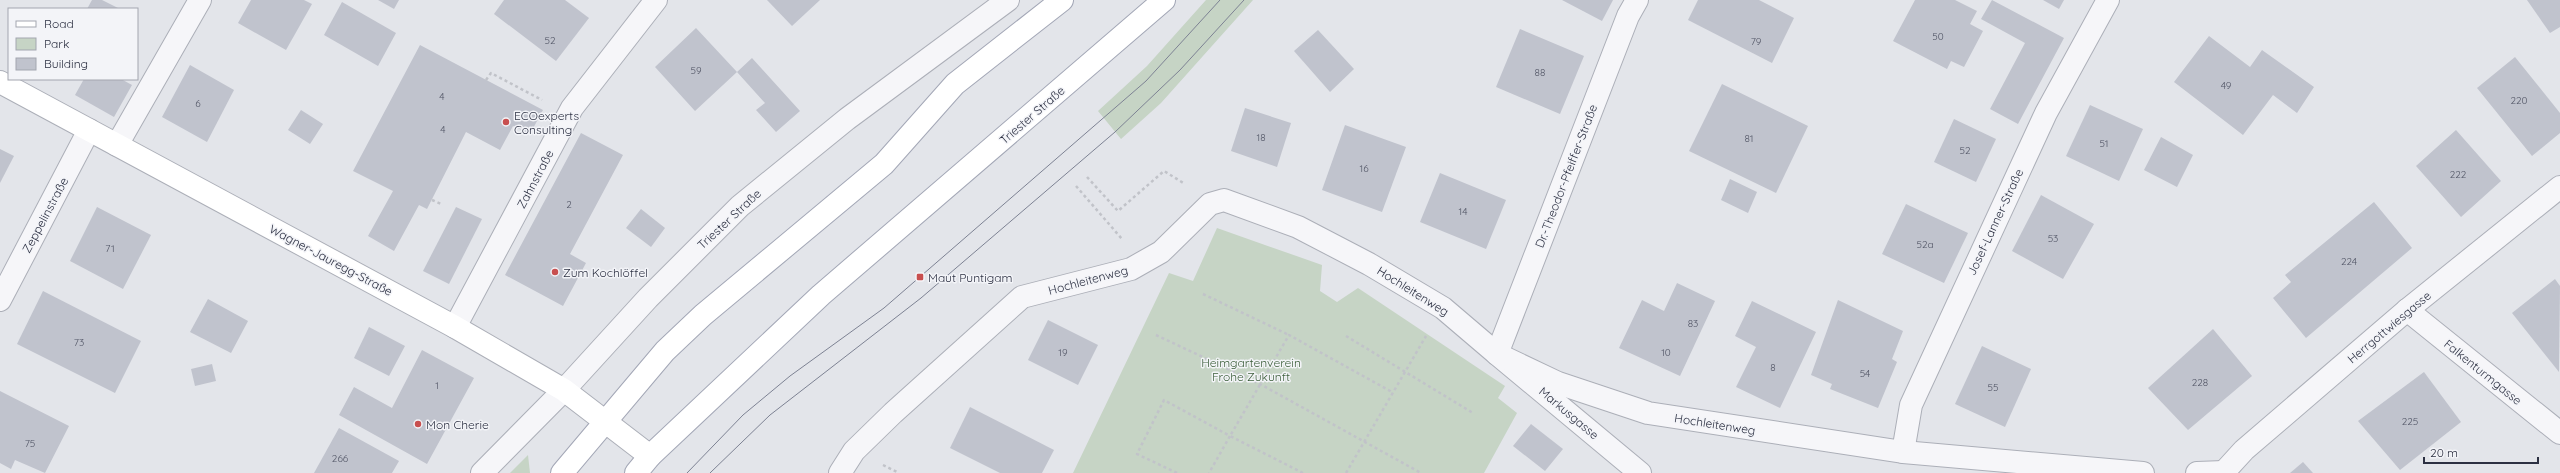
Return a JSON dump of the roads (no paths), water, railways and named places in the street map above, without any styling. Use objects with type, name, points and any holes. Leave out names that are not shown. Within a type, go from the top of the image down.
[{"type":"main road","points":[[562,473],[604,421],[665,351],[703,315],[884,164],[956,84],[1062,0]]},
{"type":"main road","name":"Triester Straße","points":[[636,473],[650,456],[821,295],[1164,0]]},
{"type":"main road","name":"Wagner-Jauregg-Straße","points":[[0,82],[455,327],[564,390],[650,456]]},
{"type":"street","points":[[117,145],[200,0]]},
{"type":"street","name":"Zahnstraße","points":[[455,327],[569,114],[656,0]]},
{"type":"street","name":"Triester Straße","points":[[482,473],[564,390],[648,298],[740,206],[847,119],[1008,0]]},
{"type":"street","name":"Dr.-Theodor-Pfeiffer-Straße","points":[[1497,354],[1628,16],[1637,0]]},
{"type":"street","name":"Josef-Lanner-Straße","points":[[1904,452],[1911,405],[2046,113],[2108,0]]},
{"type":"street","name":"Zeppelinstraße","points":[[0,300],[89,130]]},
{"type":"street","name":"Herrgottwiesgasse","points":[[2223,472],[2244,450],[2407,310],[2560,187]]},
{"type":"street","name":"Hochleitenweg","points":[[840,473],[854,451],[887,418],[1022,297],[1131,269],[1161,252],[1210,204],[1224,200],[1298,227],[1370,264],[1444,308],[1497,354],[1558,383],[1648,413],[1904,452],[2143,473]]},
{"type":"street","name":"Falkenturmgasse","points":[[2407,310],[2560,433]]},
{"type":"street","name":"Markusgasse","points":[[1497,354],[1640,473]]},
{"type":"street","points":[[2197,473],[2223,472]]},
{"type":"tram line","points":[[687,473],[743,415],[790,376],[884,308],[1146,81],[1220,0]]},
{"type":"tram line","points":[[710,473],[770,415],[921,298],[1115,132],[1180,70],[1244,0]]},
{"type":"place","name":"ECOexperts Consulting","points":[[506,122]]},
{"type":"place","name":"Zum Kochlöffel","points":[[555,272]]},
{"type":"place","name":"Maut Puntigam","points":[[920,277]]},
{"type":"place","name":"Mon Cherie","points":[[418,424]]},
{"type":"park label","name":"Heimgartenverein Frohe Zukunft","points":[[1251,369]]}]
